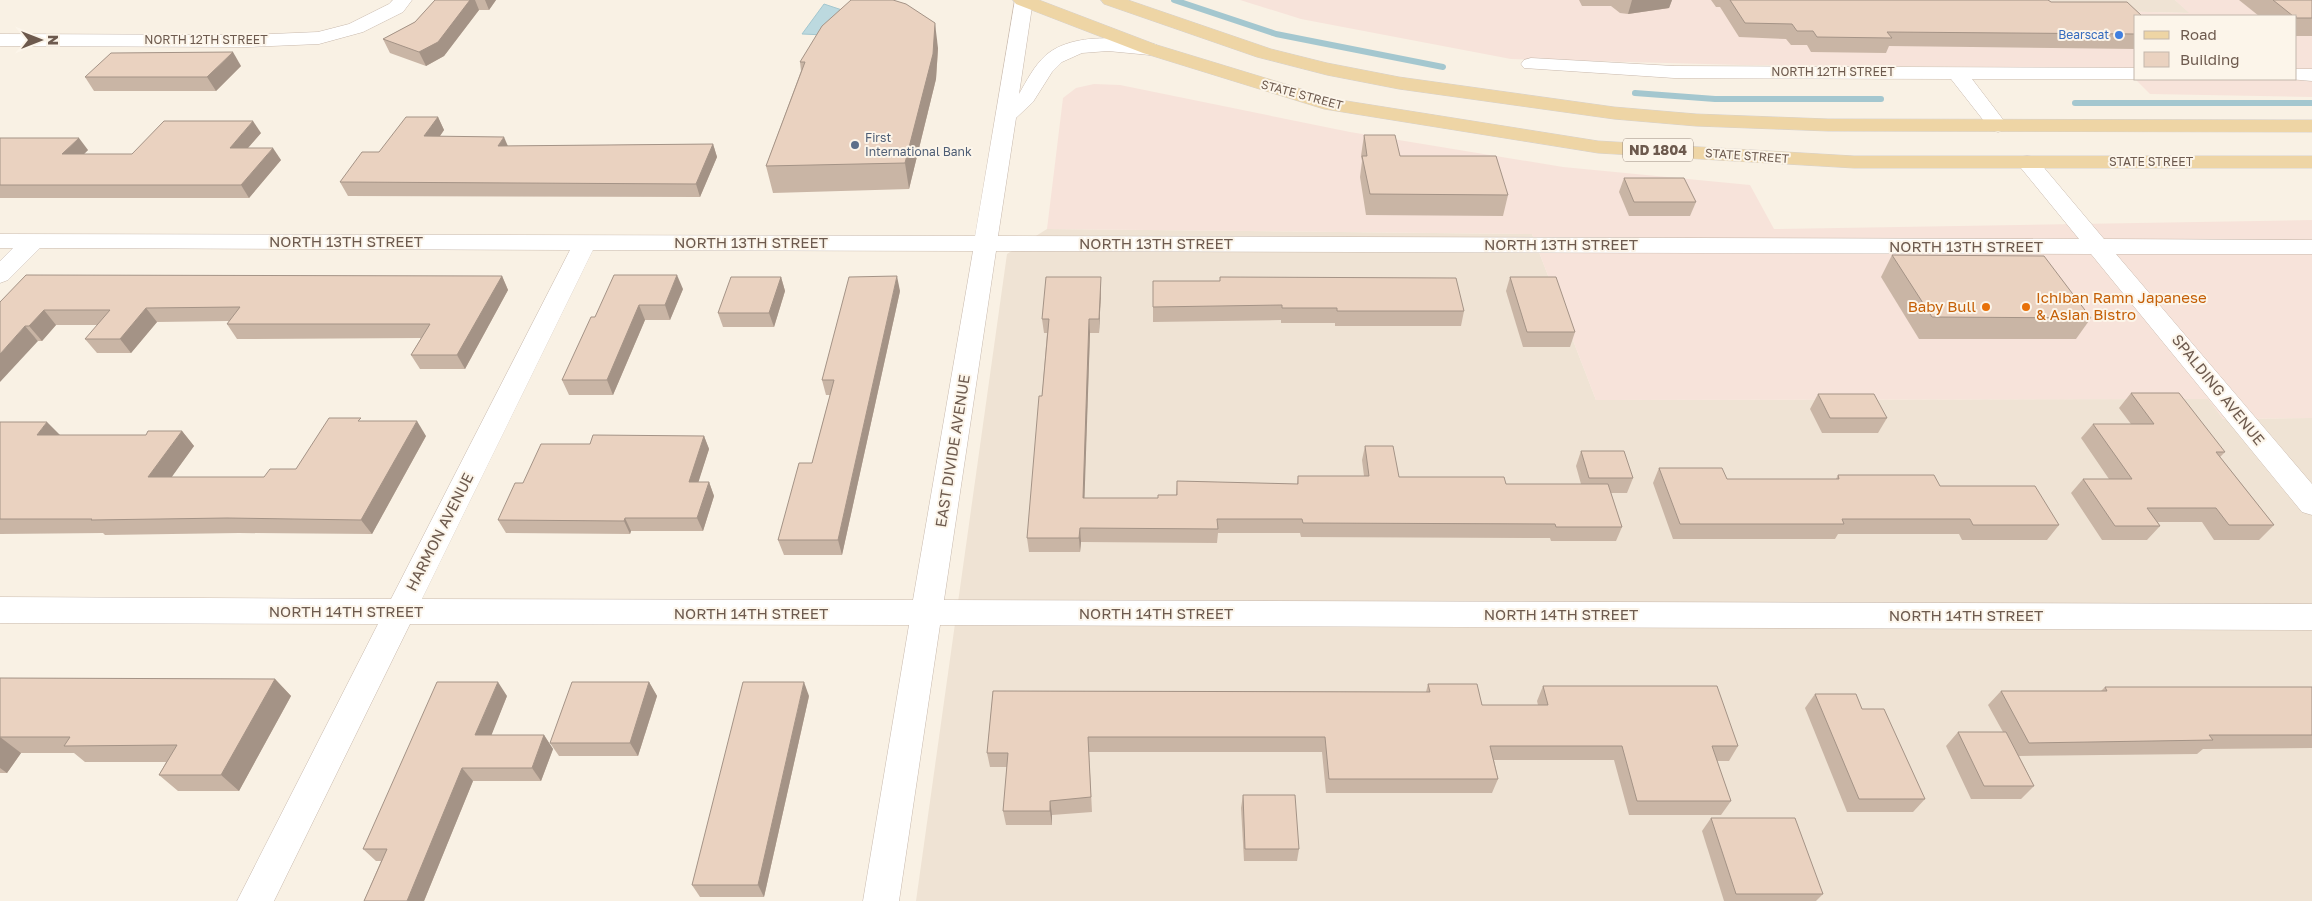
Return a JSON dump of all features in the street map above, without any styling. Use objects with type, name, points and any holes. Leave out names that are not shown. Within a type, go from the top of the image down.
[{"type":"main road","name":"STATE STREET","points":[[1024,0],[1150,49],[1331,105],[1598,147],[1854,162],[2312,162]]},
{"type":"main road","name":"ND 1804","points":[[1110,0],[1264,53],[1399,84],[1614,113],[1696,120],[1811,125],[2312,126]]},
{"type":"main road","points":[[1775,158],[1819,143],[1988,143],[1999,141],[2002,134],[1998,126]]},
{"type":"main road","points":[[2027,162],[2019,149],[2021,145],[2029,142],[2202,141],[2224,126]]},
{"type":"street","name":"NORTH 12TH STREET","points":[[0,40],[248,41],[319,38],[356,28],[396,8],[402,0]]},
{"type":"street","name":"EAST DIVIDE AVENUE","points":[[881,901],[1024,0]]},
{"type":"street","points":[[1007,115],[1026,100],[1050,62],[1064,53],[1080,48],[1101,45],[1150,49]]},
{"type":"street","name":"NORTH 12TH STREET","points":[[1531,64],[1655,71],[2134,74]]},
{"type":"street","points":[[1957,73],[1998,126]]},
{"type":"street","points":[[2297,75],[2312,75]]},
{"type":"street","name":"SPALDING AVENUE","points":[[2027,162],[2100,247],[2312,504]]},
{"type":"street","name":"NORTH 13TH STREET","points":[[0,241],[2312,247]]},
{"type":"street","points":[[0,275],[34,241]]},
{"type":"street","name":"HARMON AVENUE","points":[[255,901],[585,243]]},
{"type":"street","name":"NORTH 14TH STREET","points":[[0,610],[2312,617]]},
{"type":"shaded area","points":[[1240,0],[1906,0],[2067,10],[2189,13],[2175,0],[2312,0],[2312,97],[2150,94],[2136,80],[2297,80],[2297,15],[2134,15],[2134,78],[2124,68],[1743,65],[1511,59],[1301,19]]},
{"type":"shaded area","points":[[1906,0],[2175,0],[2190,13],[2067,10]]},
{"type":"shaded area","points":[[1094,84],[1120,85],[1350,132],[1563,167],[1750,185],[1774,229],[2312,220],[2312,418],[2223,419],[2208,399],[1596,400],[1532,234],[1047,229],[1063,98],[1076,88]]},
{"type":"shaded area","points":[[1047,229],[1532,234],[1596,400],[2209,399],[2223,419],[2312,418],[2312,901],[916,901],[1007,254]]},
{"type":"water","points":[[824,4],[851,13],[825,35],[802,34]]},
{"type":"building","points":[[435,0],[470,0],[438,42],[419,52],[383,39],[415,22]]},
{"type":"building","name":"First International Bank","points":[[851,0],[893,0],[906,4],[935,23],[933,54],[905,163],[766,166],[805,62],[800,62],[822,26]]},
{"type":"building","points":[[1730,0],[2048,0],[2051,2],[2127,2],[2141,15],[2134,15],[2134,34],[1887,32],[1892,38],[1817,37],[1813,31],[1797,31],[1792,24],[1745,23]]},
{"type":"building","points":[[2273,0],[2312,0],[2312,18],[2297,18],[2297,15],[2292,15]]},
{"type":"building","points":[[233,52],[207,77],[85,77],[111,53]]},
{"type":"building","points":[[406,117],[438,117],[424,136],[504,137],[498,146],[713,144],[696,184],[340,182],[362,152],[379,152]]},
{"type":"building","points":[[164,121],[253,121],[230,148],[273,148],[241,185],[0,185],[0,138],[79,138],[62,154],[132,154]]},
{"type":"building","points":[[1364,135],[1395,135],[1400,156],[1496,156],[1508,195],[1370,194],[1362,156],[1367,156]]},
{"type":"building","points":[[1624,178],[1684,178],[1696,202],[1634,202]]},
{"type":"building","points":[[1892,255],[2044,256],[2091,318],[1932,317]]},
{"type":"building","points":[[26,275],[502,276],[457,355],[411,355],[430,324],[227,324],[240,307],[146,308],[120,339],[85,339],[110,310],[44,310],[29,326],[25,326],[0,354],[0,302]]},
{"type":"building","points":[[614,275],[677,275],[665,305],[639,305],[607,380],[562,380],[591,317],[595,317]]},
{"type":"building","points":[[897,276],[838,540],[778,540],[799,463],[812,463],[834,380],[822,380],[849,277]]},
{"type":"building","points":[[731,277],[781,277],[769,313],[718,313]]},
{"type":"building","points":[[1046,277],[1101,277],[1099,319],[1089,319],[1083,498],[1158,498],[1158,495],[1177,495],[1177,481],[1298,484],[1298,476],[1369,476],[1365,446],[1393,446],[1399,477],[1504,477],[1506,484],[1608,484],[1622,527],[1556,527],[1555,524],[1303,523],[1302,519],[1217,519],[1218,529],[1080,528],[1079,538],[1027,538],[1039,396],[1042,396],[1049,319],[1042,319]]},
{"type":"building","points":[[1220,277],[1456,278],[1464,311],[1337,311],[1337,308],[1282,308],[1282,305],[1153,307],[1153,281],[1220,281]]},
{"type":"building","points":[[1510,277],[1556,277],[1575,332],[1527,332]]},
{"type":"building","points":[[2131,393],[2179,393],[2225,452],[2216,452],[2274,525],[2229,525],[2216,508],[2147,508],[2160,526],[2115,526],[2083,479],[2132,479],[2093,424],[2154,424]]},
{"type":"building","points":[[1818,394],[1874,394],[1887,418],[1830,418]]},
{"type":"building","points":[[329,418],[361,418],[358,421],[417,421],[361,520],[227,518],[0,519],[0,422],[47,422],[37,435],[146,435],[148,431],[182,431],[148,477],[264,477],[270,469],[296,469]]},
{"type":"building","points":[[593,435],[704,436],[689,482],[709,482],[697,518],[625,518],[624,521],[498,520],[515,483],[523,483],[541,444],[590,444]]},
{"type":"building","points":[[1581,451],[1624,451],[1633,478],[1589,478]]},
{"type":"building","points":[[1659,468],[1722,468],[1727,479],[1839,479],[1838,475],[1934,475],[1940,486],[2035,486],[2059,525],[1973,525],[1970,519],[1842,519],[1844,524],[1680,524]]},
{"type":"building","points":[[0,678],[275,679],[221,775],[159,775],[177,745],[64,746],[70,737],[0,737]]},
{"type":"building","points":[[437,682],[498,682],[475,735],[544,735],[532,768],[462,768],[407,901],[364,901],[387,849],[363,849]]},
{"type":"building","points":[[572,682],[649,682],[630,743],[550,743]]},
{"type":"building","points":[[743,682],[804,682],[758,885],[692,885]]},
{"type":"building","points":[[1428,684],[1477,684],[1482,705],[1548,705],[1543,686],[1717,686],[1738,746],[1712,746],[1731,801],[1637,801],[1622,746],[1490,746],[1498,779],[1329,779],[1325,737],[1088,737],[1091,797],[1050,801],[1050,811],[1003,811],[1008,753],[987,753],[993,691],[1430,692]]},
{"type":"building","points":[[2105,687],[2312,687],[2312,735],[2209,735],[2213,740],[2029,743],[2001,691],[2107,691]]},
{"type":"building","points":[[1815,694],[1856,694],[1862,709],[1884,709],[1925,799],[1859,799]]},
{"type":"building","points":[[1958,732],[2006,732],[2034,786],[1984,786]]},
{"type":"building","points":[[1243,795],[1295,795],[1299,849],[1245,849]]},
{"type":"building","points":[[1711,818],[1795,818],[1823,894],[1736,894]]},
{"type":"waterway","points":[[1174,0],[1276,34],[1443,67]]},
{"type":"waterway","points":[[1635,93],[1715,99],[1881,99]]},
{"type":"waterway","points":[[2075,103],[2312,103]]},
{"type":"place","name":"Bearscat","points":[[2119,35]]},
{"type":"place","name":"First International Bank","points":[[855,145]]},
{"type":"place","name":"Baby Bull","points":[[1986,307]]},
{"type":"place","name":"Ichiban Ramn Japanese & Asian Bistro","points":[[2026,307]]}]
